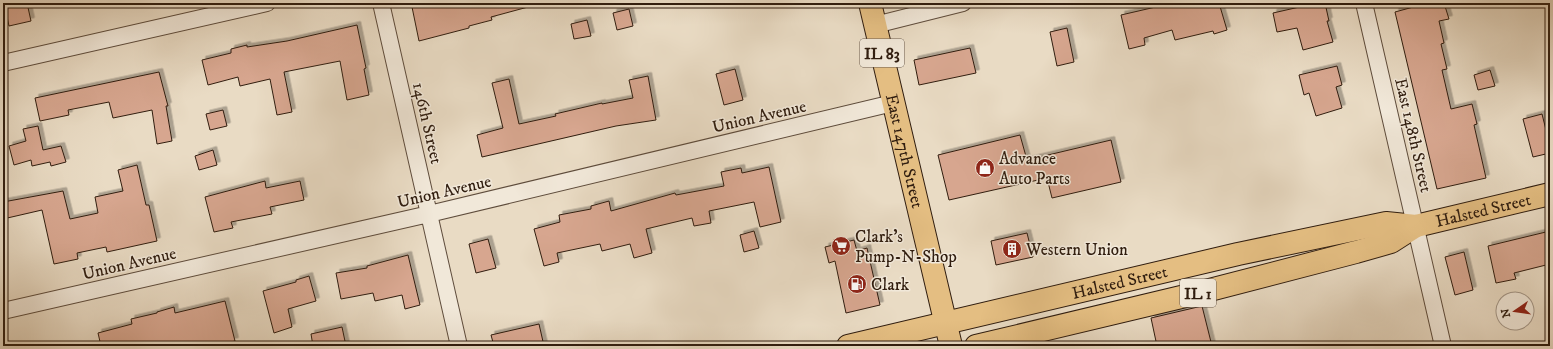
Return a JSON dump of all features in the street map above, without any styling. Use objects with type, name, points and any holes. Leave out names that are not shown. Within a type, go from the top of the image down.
[{"type":"main road","name":"East 147th Street","points":[[870,3],[951,346]]},
{"type":"main road","name":"Halsted Street","points":[[848,346],[1208,261],[1386,223],[1416,226],[1550,194]]},
{"type":"main road","name":"Halsted Street","points":[[976,346],[1198,293],[1356,252],[1391,242],[1416,226]]},
{"type":"street","points":[[3,63],[267,3]]},
{"type":"street","name":"146th Street","points":[[381,3],[459,346]]},
{"type":"street","points":[[875,24],[963,3]]},
{"type":"street","name":"East 148th Street","points":[[1364,3],[1443,346]]},
{"type":"street","name":"Union Avenue","points":[[3,311],[429,214],[893,103]]},
{"type":"building","points":[[4,3],[27,3],[31,21],[9,26]]},
{"type":"building","points":[[430,3],[528,3],[528,7],[491,17],[492,20],[469,26],[469,28],[419,41],[412,7]]},
{"type":"building","points":[[1173,3],[1219,3],[1227,30],[1214,34],[1213,31],[1175,40],[1172,30],[1144,38],[1145,45],[1129,49],[1121,15]]},
{"type":"building","points":[[1317,3],[1325,3],[1329,21],[1327,21],[1333,42],[1303,50],[1297,28],[1277,32],[1273,13]]},
{"type":"building","points":[[1428,3],[1444,3],[1449,19],[1439,21],[1444,43],[1441,44],[1447,69],[1442,70],[1451,109],[1472,104],[1477,124],[1474,125],[1486,178],[1437,189],[1395,12]]},
{"type":"building","points":[[629,9],[633,26],[617,30],[613,13]]},
{"type":"building","points":[[587,20],[591,36],[574,39],[571,24]]},
{"type":"building","points":[[357,25],[366,68],[364,69],[369,95],[347,100],[340,61],[284,72],[292,112],[277,115],[270,79],[240,86],[238,77],[208,85],[202,60],[231,53],[231,49],[247,45],[247,47],[287,41]]},
{"type":"building","points":[[1067,28],[1074,62],[1057,66],[1050,32]]},
{"type":"building","points":[[970,48],[976,73],[919,85],[914,60]]},
{"type":"building","points":[[1337,66],[1342,85],[1336,87],[1342,108],[1316,116],[1309,93],[1304,95],[1299,75]]},
{"type":"building","points":[[735,69],[743,100],[724,105],[716,74]]},
{"type":"building","points":[[1490,70],[1495,86],[1478,90],[1474,75]]},
{"type":"building","points":[[159,72],[168,106],[166,106],[172,141],[157,144],[152,110],[113,118],[109,102],[68,110],[69,115],[40,121],[35,98]]},
{"type":"building","points":[[648,76],[656,120],[616,126],[482,157],[477,135],[503,128],[492,83],[509,79],[519,124],[556,116],[555,114],[602,103],[633,98],[629,80]]},
{"type":"building","points":[[223,110],[227,126],[210,130],[206,114]]},
{"type":"building","points":[[1542,114],[1550,146],[1550,153],[1533,157],[1523,119]]},
{"type":"building","points":[[38,126],[43,150],[61,146],[66,162],[51,166],[50,162],[32,166],[31,160],[14,165],[9,146],[26,141],[23,129]]},
{"type":"building","points":[[1020,135],[1027,160],[1111,140],[1121,182],[1052,198],[1047,178],[949,200],[938,155]]},
{"type":"building","points":[[213,150],[217,165],[199,170],[195,156]]},
{"type":"building","points":[[137,165],[146,205],[149,205],[157,241],[107,252],[106,247],[77,253],[78,259],[54,264],[42,210],[3,219],[3,202],[63,191],[70,219],[98,213],[95,197],[123,191],[118,170]]},
{"type":"building","points":[[769,167],[781,222],[760,227],[754,202],[709,211],[711,223],[694,226],[692,218],[646,229],[652,253],[634,258],[630,244],[602,251],[600,244],[557,253],[559,262],[544,266],[534,229],[560,222],[559,215],[591,209],[591,206],[609,201],[611,211],[675,193],[676,195],[724,186],[721,172],[741,168],[742,173]]},
{"type":"building","points":[[265,181],[266,188],[300,181],[304,200],[270,207],[272,214],[231,222],[233,228],[214,232],[205,197]]},
{"type":"building","points":[[754,231],[759,248],[744,252],[740,235]]},
{"type":"building","points":[[1550,231],[1550,264],[1514,273],[1516,279],[1496,283],[1488,246]]},
{"type":"building","name":"Western Union","points":[[1027,233],[1033,257],[996,265],[991,241]]},
{"type":"building","points":[[488,239],[496,268],[476,273],[469,244]]},
{"type":"building","name":"Clark","points":[[854,240],[857,251],[867,248],[880,305],[846,313],[835,261],[829,263],[825,247]]},
{"type":"building","points":[[1464,252],[1473,290],[1455,295],[1445,257]]},
{"type":"building","points":[[408,255],[420,305],[405,309],[402,295],[375,301],[373,293],[341,299],[336,273],[367,268],[367,266]]},
{"type":"building","points":[[309,276],[316,301],[288,309],[292,327],[274,333],[263,291],[296,282],[296,280]]},
{"type":"building","points":[[225,301],[235,341],[213,346],[101,346],[98,333],[132,324],[131,319],[157,313],[174,307],[175,313]]},
{"type":"building","points":[[1202,306],[1212,346],[1157,346],[1151,318]]},
{"type":"building","points":[[539,324],[544,346],[494,346],[491,335]]},
{"type":"building","points":[[342,327],[346,346],[313,346],[311,334]]},
{"type":"place","name":"Advance Auto Parts","points":[[985,168]]},
{"type":"place","name":"Clark's Pump-N-Shop","points":[[841,246]]},
{"type":"place","name":"Western Union","points":[[1012,249]]},
{"type":"place","name":"Clark","points":[[857,284]]}]
